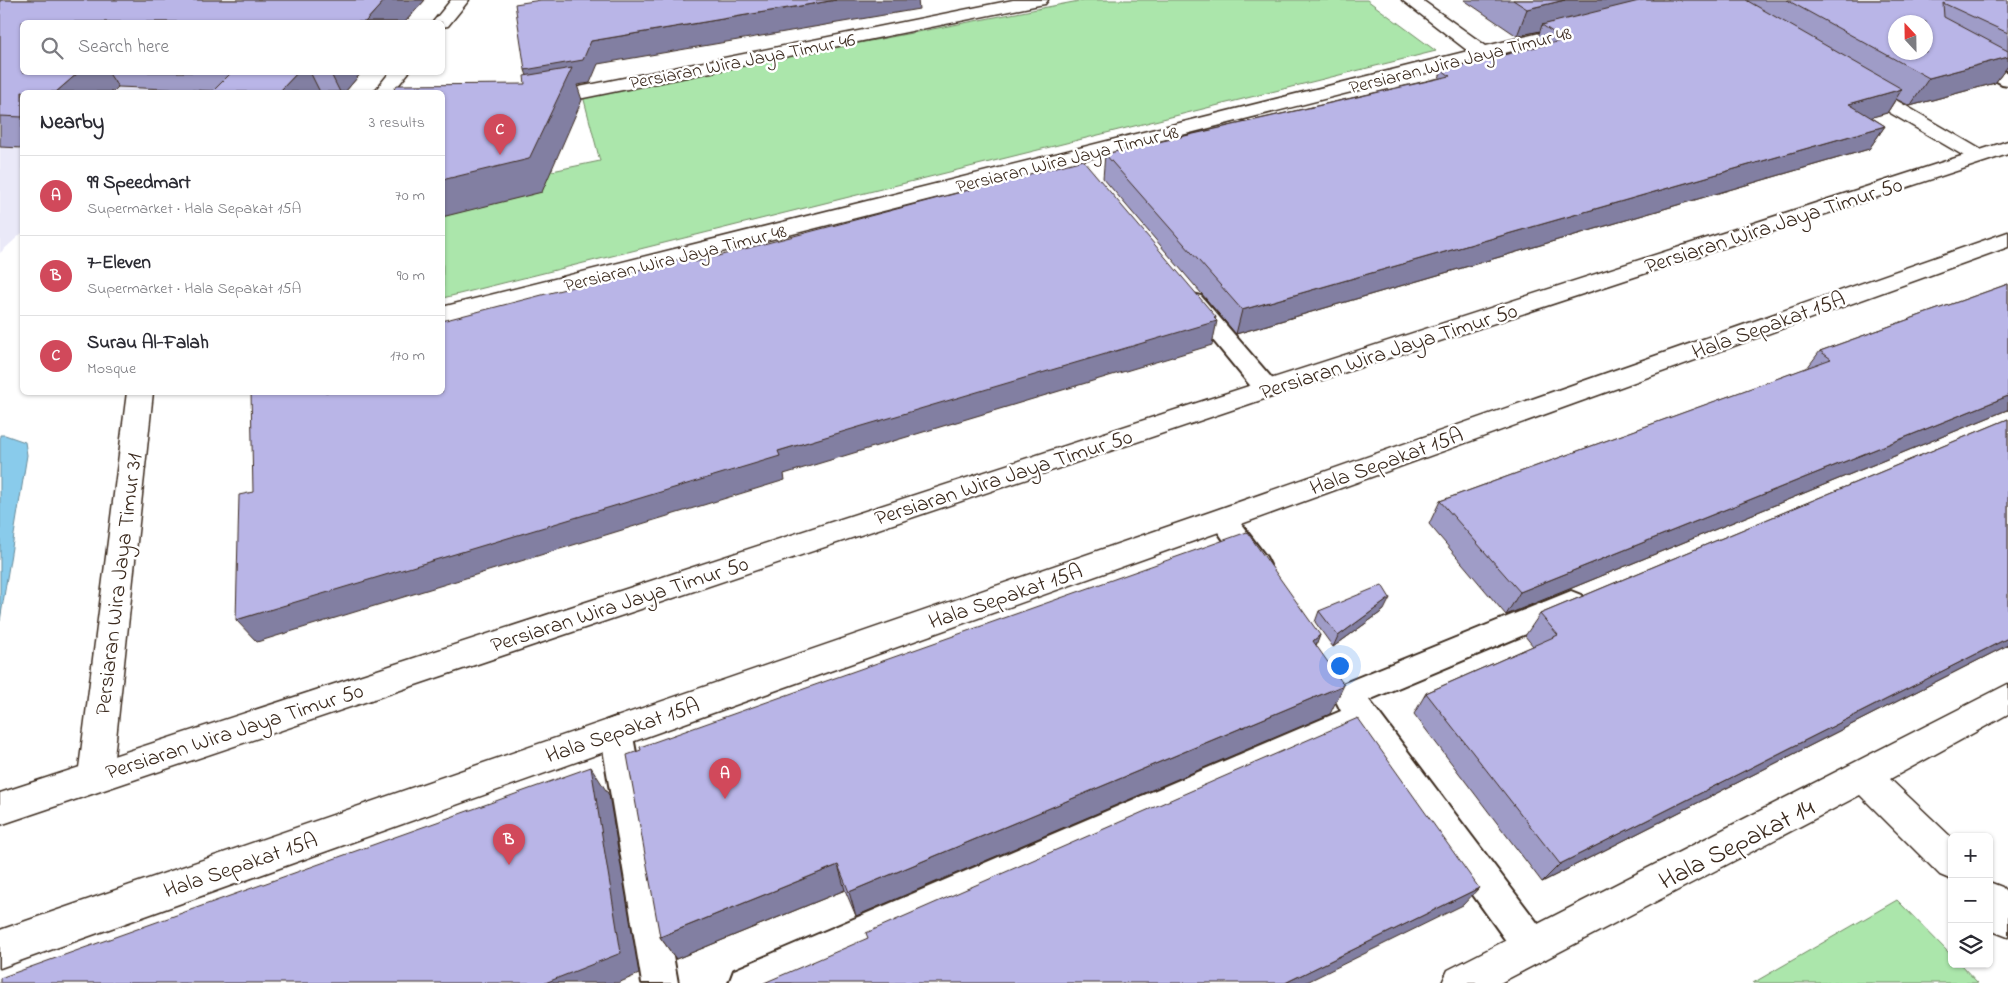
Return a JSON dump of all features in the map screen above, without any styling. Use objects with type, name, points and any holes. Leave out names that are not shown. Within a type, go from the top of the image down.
[{"type":"street","points":[[444,20],[460,0]]},
{"type":"street","name":"Persiaran Wira Jaya Timur 46","points":[[531,101],[1039,0]]},
{"type":"street","points":[[1411,0],[1483,53]]},
{"type":"street","name":"Persiaran Wira Jaya Timur 48","points":[[445,314],[1078,164],[1588,26]]},
{"type":"street","points":[[385,90],[397,75]]},
{"type":"street","points":[[1844,78],[1978,156]]},
{"type":"street","name":"Persiaran Wira Jaya Timur 50","points":[[0,809],[1267,389],[2008,147]]},
{"type":"street","name":"Hala Sepakat 15A","points":[[0,949],[1223,519],[2008,238]]},
{"type":"street","name":"Persiaran Wira Jaya Timur 31","points":[[95,776],[140,395]]},
{"type":"street","name":"Hala Sepakat 14","points":[[1461,983],[1864,776],[2008,698]]},
{"type":"street","points":[[1864,776],[1948,859]]},
{"type":"street","points":[[1993,904],[2008,919]]},
{"type":"lane","points":[[1933,40],[2008,80]]},
{"type":"lane","points":[[1179,284],[1267,389]]},
{"type":"lane","points":[[1223,519],[1274,591]]},
{"type":"lane","points":[[747,983],[1347,694],[1596,593]]},
{"type":"lane","points":[[1347,694],[1532,946]]},
{"type":"lane","points":[[616,732],[660,983]]},
{"type":"shaded area","points":[[0,0],[20,20],[20,75],[206,75],[187,90],[20,90],[20,235],[0,253]]},
{"type":"green space","points":[[1084,0],[1367,0],[1436,51],[445,298],[445,193],[600,161],[583,96]]},
{"type":"green space","points":[[1897,900],[1948,952],[1948,968],[1964,968],[1978,983],[1753,983]]},
{"type":"water","points":[[0,435],[25,442],[27,455],[0,621]]},
{"type":"building","points":[[0,0],[385,0],[367,20],[20,20],[20,75],[76,75],[58,90],[20,90],[20,117],[0,116]]},
{"type":"building","points":[[541,0],[836,0],[591,41],[583,60],[525,70],[515,4]]},
{"type":"building","points":[[1513,0],[1565,0],[1527,9]]},
{"type":"building","points":[[1643,0],[1746,0],[1902,89],[1849,104],[1885,126],[1242,310],[1105,154],[1450,76],[1442,70],[1565,40],[1542,25]]},
{"type":"building","points":[[1787,0],[2008,0],[2008,33],[1943,3],[1944,17],[2008,51],[2008,57],[1929,78],[1896,60],[1933,60],[1933,15],[1888,15],[1888,55]]},
{"type":"building","points":[[572,68],[529,159],[445,179],[445,90],[393,90],[397,85],[525,84],[524,76]]},
{"type":"building","points":[[229,75],[295,75],[281,90],[214,90]]},
{"type":"building","points":[[1083,160],[1216,317],[1214,318],[1217,321],[778,451],[780,456],[236,620],[239,495],[253,492],[251,395],[445,395],[445,320],[692,256],[695,262]]},
{"type":"building","points":[[2008,284],[2008,396],[1520,592],[1440,501],[1831,359],[1820,351]]},
{"type":"building","points":[[2008,419],[2008,638],[1560,864],[1426,693],[1558,635],[1540,614]]},
{"type":"building","points":[[1247,532],[1320,635],[1313,641],[1344,685],[849,892],[838,865],[660,937],[627,755],[641,750],[640,747]]},
{"type":"building","points":[[1382,585],[1390,598],[1338,636],[1319,611]]},
{"type":"building","points":[[1358,718],[1479,888],[1285,983],[764,983],[868,938],[866,933]]},
{"type":"building","points":[[591,767],[621,953],[545,983],[0,983],[0,978]]},
{"type":"place","name":"Surau Al-Falah","points":[[500,155]]},
{"type":"place","name":"99 Speedmart","points":[[725,799]]},
{"type":"place","name":"7-Eleven","points":[[509,865]]}]
